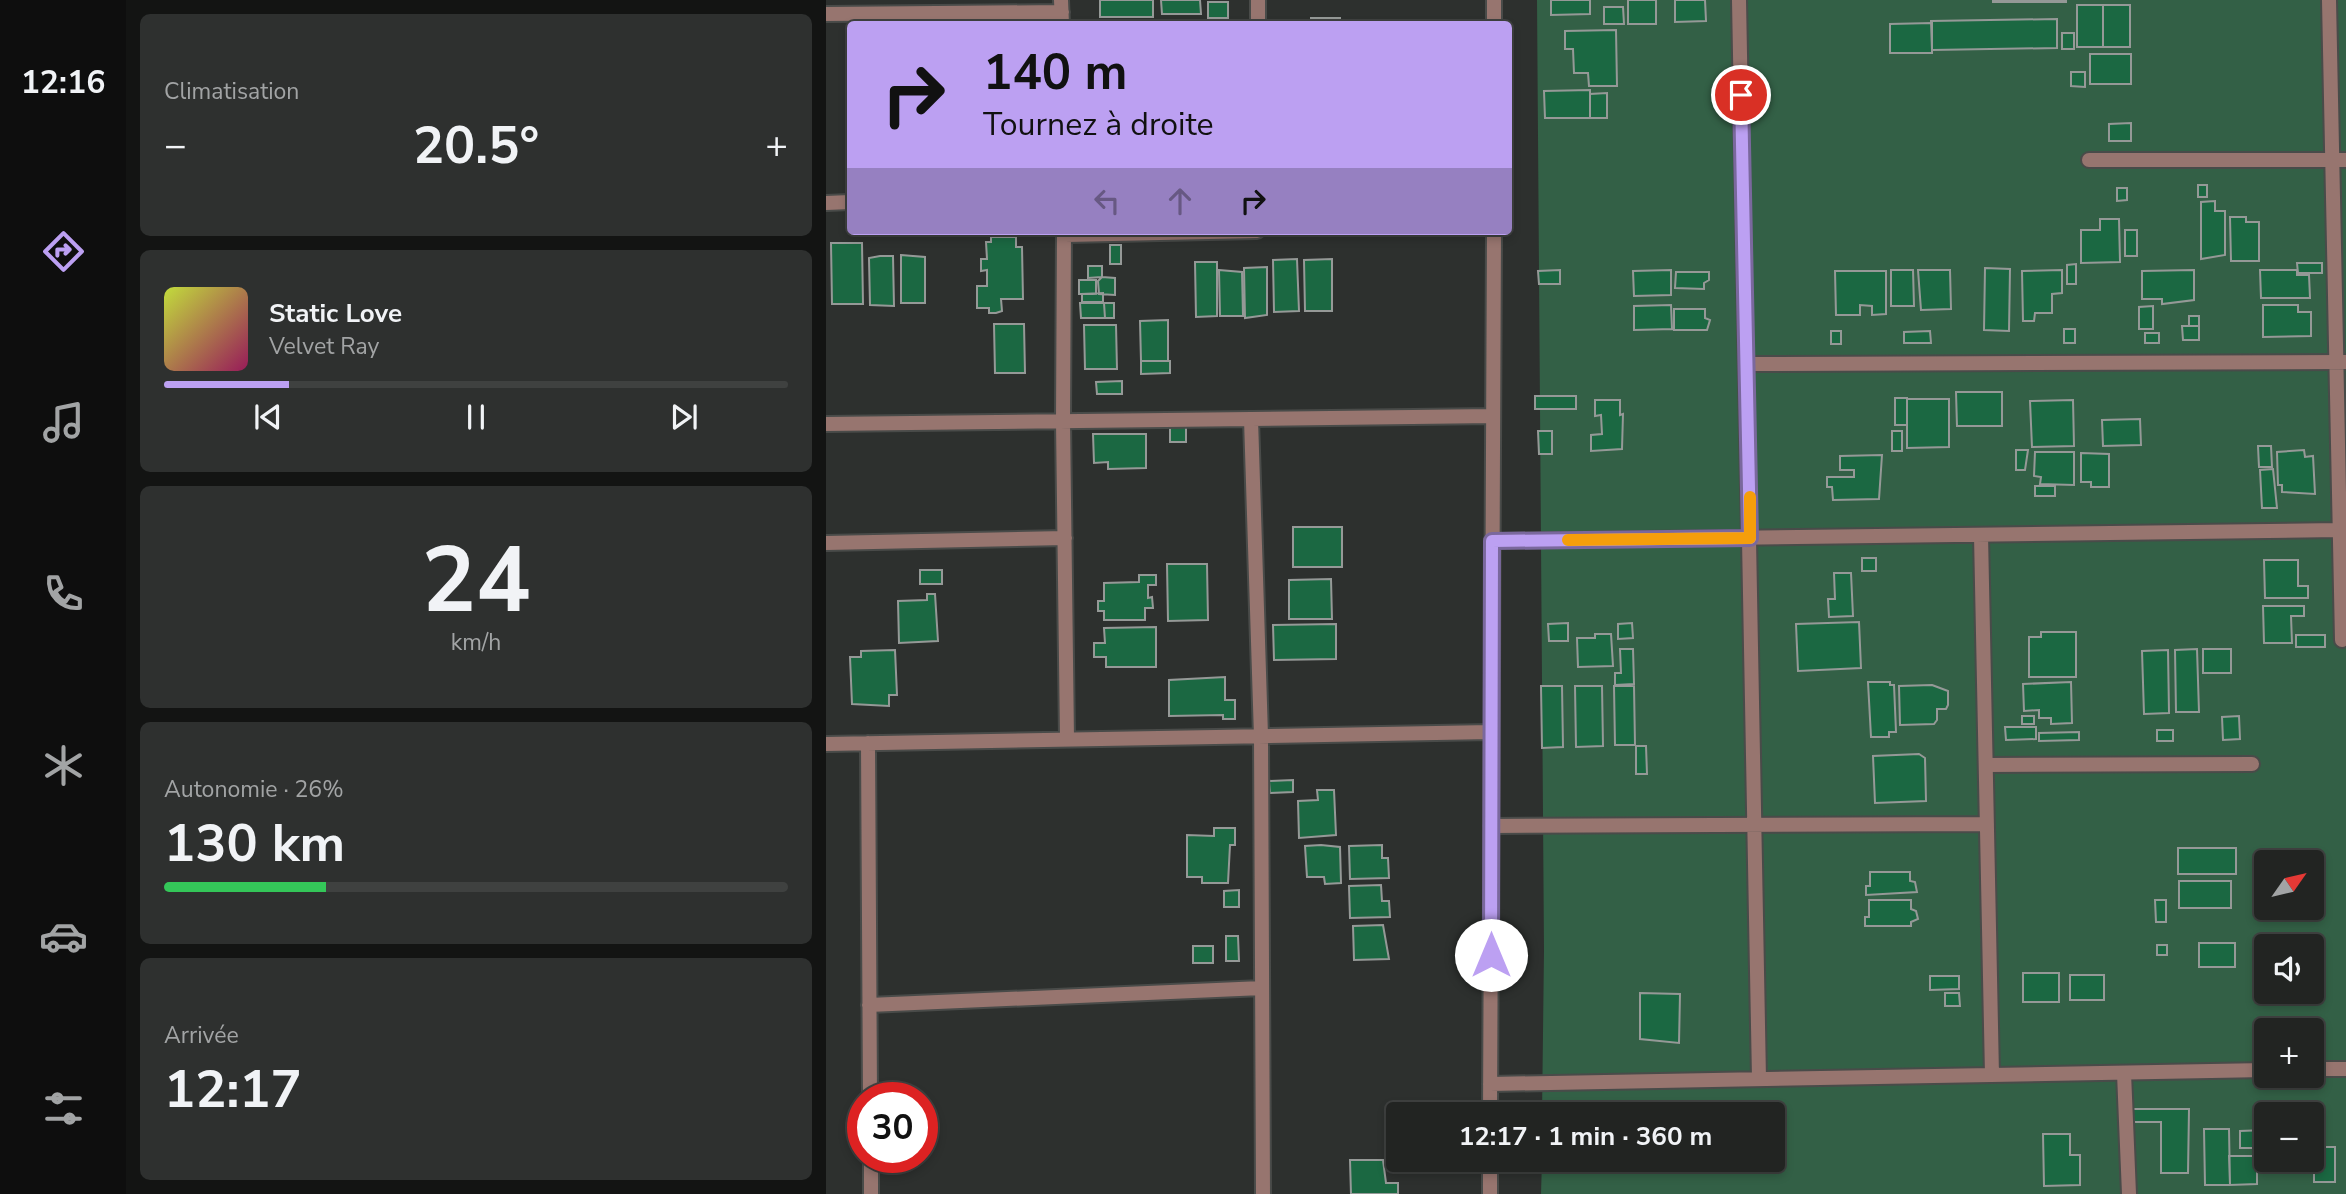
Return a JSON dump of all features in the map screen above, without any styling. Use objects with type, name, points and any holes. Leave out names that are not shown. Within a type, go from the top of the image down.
[{"type":"street","points":[[1258,0],[1258,21]]},
{"type":"street","points":[[1494,0],[1494,21]]},
{"type":"street","points":[[1739,0],[1748,364],[1759,1079]]},
{"type":"street","points":[[2329,0],[2339,160],[2339,530],[2342,640]]},
{"type":"street","points":[[826,14],[1062,12]]},
{"type":"street","points":[[2088,160],[2339,160]]},
{"type":"street","points":[[826,203],[847,202]]},
{"type":"street","points":[[1065,235],[1063,421],[1068,739]]},
{"type":"street","points":[[1490,1102],[1494,235]]},
{"type":"street","points":[[1748,364],[2341,362]]},
{"type":"street","points":[[826,424],[1493,416]]},
{"type":"street","points":[[1251,419],[1261,736],[1263,1194]]},
{"type":"street","points":[[1492,541],[2339,530]]},
{"type":"street","points":[[1981,535],[1992,1075]]},
{"type":"street","points":[[826,543],[1065,538]]},
{"type":"street","points":[[826,744],[1492,732]]},
{"type":"street","points":[[867,743],[870,1082]]},
{"type":"street","points":[[1986,765],[2252,764]]},
{"type":"street","points":[[1491,826],[1987,824]]},
{"type":"street","points":[[869,1005],[1262,988]]},
{"type":"street","points":[[2324,1069],[2346,1069]]},
{"type":"street","points":[[1490,1084],[2254,1070]]},
{"type":"street","points":[[2124,1073],[2129,1194]]},
{"type":"street","points":[[1490,1172],[1490,1194]]},
{"type":"street","points":[[871,1173],[871,1194]]},
{"type":"green space","points":[[1537,0],[2346,0],[2346,1194],[1541,1194],[1542,1172],[1785,1172],[1785,1102],[1542,1102],[1544,951]]},
{"type":"building","points":[[1100,0],[1153,0],[1153,17],[1100,17]]},
{"type":"building","points":[[1161,0],[1200,0],[1201,14],[1162,14]]},
{"type":"building","points":[[1551,0],[1590,0],[1590,14],[1551,15]]},
{"type":"building","points":[[1628,0],[1656,0],[1656,24],[1628,24]]},
{"type":"building","points":[[1675,0],[1705,0],[1706,21],[1675,22]]},
{"type":"building","points":[[2066,0],[2066,2],[1993,2]]},
{"type":"building","points":[[1208,2],[1228,2],[1228,18],[1208,18]]},
{"type":"building","points":[[2077,5],[2103,5],[2103,47],[2077,47]]},
{"type":"building","points":[[2103,5],[2130,5],[2130,47],[2103,47]]},
{"type":"building","points":[[1604,7],[1623,7],[1624,24],[1604,24]]},
{"type":"building","points":[[1311,18],[1340,18],[1340,21],[1311,21]]},
{"type":"building","points":[[2057,19],[2057,48],[1932,50],[1931,21]]},
{"type":"building","points":[[1932,23],[1932,53],[1890,53],[1890,24]]},
{"type":"building","points":[[1616,30],[1617,86],[1589,86],[1588,73],[1574,73],[1573,49],[1565,49],[1565,31]]},
{"type":"building","points":[[2062,33],[2074,33],[2074,49],[2062,49]]},
{"type":"building","points":[[2090,54],[2131,54],[2131,84],[2090,84]]},
{"type":"building","points":[[2071,72],[2085,72],[2085,87],[2071,86]]},
{"type":"building","points":[[1590,90],[1590,118],[1545,118],[1544,91]]},
{"type":"building","points":[[1607,93],[1607,118],[1590,118],[1590,94]]},
{"type":"building","points":[[2131,123],[2131,141],[2109,141],[2109,124]]},
{"type":"building","points":[[2198,185],[2207,185],[2207,197],[2198,197]]},
{"type":"building","points":[[2117,188],[2127,188],[2127,200],[2117,201]]},
{"type":"building","points":[[2215,201],[2215,211],[2225,211],[2225,255],[2201,259],[2201,202]]},
{"type":"building","points":[[2230,217],[2246,217],[2246,222],[2259,222],[2259,261],[2231,261]]},
{"type":"building","points":[[2100,219],[2119,219],[2120,262],[2081,263],[2081,230],[2100,230]]},
{"type":"building","points":[[2125,230],[2137,230],[2137,256],[2125,256]]},
{"type":"building","points":[[991,237],[1016,237],[1016,247],[1022,247],[1023,299],[1001,299],[1002,311],[996,313],[989,313],[989,308],[977,308],[977,286],[987,286],[987,270],[981,271],[981,259],[987,259],[986,242],[991,242]]},
{"type":"building","points":[[831,243],[862,243],[863,304],[832,304]]},
{"type":"building","points":[[1110,245],[1121,245],[1121,264],[1110,264]]},
{"type":"building","points":[[901,255],[925,257],[925,303],[901,303]]},
{"type":"building","points":[[893,256],[894,306],[870,305],[869,258]]},
{"type":"building","points":[[1297,259],[1299,311],[1274,312],[1273,260]]},
{"type":"building","points":[[1332,259],[1332,311],[1305,311],[1304,260]]},
{"type":"building","points":[[1195,262],[1217,262],[1217,316],[1196,317]]},
{"type":"building","points":[[2297,263],[2322,263],[2322,273],[2298,273]]},
{"type":"building","points":[[2076,264],[2076,284],[2067,284],[2067,265]]},
{"type":"building","points":[[1088,266],[1102,266],[1102,277],[1088,278]]},
{"type":"building","points":[[1267,267],[1267,315],[1245,318],[1244,268]]},
{"type":"building","points":[[1985,268],[2010,269],[2009,331],[1984,330]]},
{"type":"building","points":[[1219,270],[1242,272],[1243,316],[1220,316]]},
{"type":"building","points":[[1560,270],[1560,284],[1539,284],[1538,271]]},
{"type":"building","points":[[1671,270],[1671,295],[1634,296],[1633,271]]},
{"type":"building","points":[[1891,270],[1913,270],[1914,306],[1891,306]]},
{"type":"building","points":[[1918,270],[1950,270],[1951,309],[1921,310]]},
{"type":"building","points":[[2062,270],[2062,293],[2052,294],[2052,313],[2035,313],[2034,321],[2023,321],[2022,271]]},
{"type":"building","points":[[2194,270],[2194,300],[2162,304],[2162,299],[2142,299],[2142,271]]},
{"type":"building","points":[[2260,270],[2297,270],[2297,275],[2309,275],[2310,298],[2261,298]]},
{"type":"building","points":[[1835,271],[1886,271],[1886,314],[1872,315],[1872,306],[1860,305],[1860,315],[1836,315]]},
{"type":"building","points":[[1676,272],[1709,272],[1709,280],[1704,283],[1704,289],[1675,288]]},
{"type":"building","points":[[1102,277],[1115,278],[1115,295],[1099,294],[1098,281]]},
{"type":"building","points":[[1079,280],[1096,280],[1096,294],[1079,294]]},
{"type":"building","points":[[1103,293],[1103,302],[1082,302],[1082,294]]},
{"type":"building","points":[[1080,303],[1104,303],[1105,318],[1081,318]]},
{"type":"building","points":[[1104,303],[1114,303],[1114,318],[1105,318]]},
{"type":"building","points":[[1671,305],[1672,329],[1634,330],[1634,306]]},
{"type":"building","points":[[2263,305],[2298,305],[2298,312],[2311,312],[2311,336],[2263,337]]},
{"type":"building","points":[[2153,306],[2153,329],[2139,329],[2139,307]]},
{"type":"building","points":[[1674,309],[1705,309],[1705,318],[1710,320],[1707,330],[1674,330]]},
{"type":"building","points":[[2189,316],[2199,316],[2199,326],[2189,326]]},
{"type":"building","points":[[1168,320],[1168,361],[1141,361],[1140,321]]},
{"type":"building","points":[[994,324],[1024,324],[1025,373],[995,373]]},
{"type":"building","points":[[1084,325],[1116,325],[1117,369],[1085,369]]},
{"type":"building","points":[[2182,326],[2199,326],[2199,340],[2183,340]]},
{"type":"building","points":[[2064,329],[2075,329],[2075,343],[2064,343]]},
{"type":"building","points":[[1831,331],[1841,331],[1841,344],[1831,344]]},
{"type":"building","points":[[1930,331],[1931,343],[1904,343],[1904,332]]},
{"type":"building","points":[[2145,333],[2159,333],[2159,343],[2145,343]]},
{"type":"building","points":[[1141,361],[1170,361],[1170,373],[1141,374]]},
{"type":"building","points":[[1122,381],[1122,394],[1097,394],[1096,382]]},
{"type":"building","points":[[1956,392],[2002,392],[2002,426],[1957,426]]},
{"type":"building","points":[[1535,396],[1576,396],[1576,409],[1535,409]]},
{"type":"building","points":[[1895,398],[1907,398],[1907,425],[1895,425]]},
{"type":"building","points":[[1907,399],[1949,399],[1949,447],[1907,448]]},
{"type":"building","points":[[1595,400],[1620,400],[1620,415],[1623,414],[1622,449],[1591,451],[1591,435],[1602,434],[1601,415],[1595,416]]},
{"type":"building","points":[[2073,400],[2074,446],[2032,447],[2030,401]]},
{"type":"building","points":[[2140,419],[2141,445],[2103,446],[2102,420]]},
{"type":"building","points":[[1170,427],[1186,427],[1186,442],[1170,442]]},
{"type":"building","points":[[1538,431],[1552,431],[1552,454],[1539,454]]},
{"type":"building","points":[[1892,431],[1902,431],[1902,451],[1892,451]]},
{"type":"building","points":[[1093,434],[1146,434],[1146,468],[1108,469],[1108,462],[1094,463]]},
{"type":"building","points":[[2258,446],[2271,446],[2272,467],[2259,467]]},
{"type":"building","points":[[2016,450],[2028,450],[2025,470],[2016,470]]},
{"type":"building","points":[[2304,450],[2305,457],[2313,456],[2315,494],[2282,492],[2282,485],[2278,485],[2277,452]]},
{"type":"building","points":[[2035,452],[2074,452],[2074,485],[2040,484],[2041,477],[2034,476]]},
{"type":"building","points":[[2081,453],[2109,454],[2109,487],[2091,487],[2091,482],[2081,482]]},
{"type":"building","points":[[1882,455],[1879,499],[1833,500],[1832,487],[1827,487],[1827,477],[1854,477],[1854,470],[1840,470],[1840,456]]},
{"type":"building","points":[[2273,469],[2277,508],[2262,508],[2260,470]]},
{"type":"building","points":[[2035,486],[2055,486],[2055,496],[2035,496]]},
{"type":"building","points":[[1293,527],[1342,527],[1342,567],[1293,567]]},
{"type":"building","points":[[1862,558],[1876,558],[1876,571],[1862,571]]},
{"type":"building","points":[[2264,560],[2298,560],[2298,586],[2308,586],[2308,598],[2265,598]]},
{"type":"building","points":[[1167,564],[1207,564],[1208,620],[1168,621]]},
{"type":"building","points":[[920,570],[942,570],[942,584],[920,584]]},
{"type":"building","points":[[1834,573],[1851,573],[1853,616],[1829,617],[1828,599],[1835,599]]},
{"type":"building","points":[[1139,575],[1156,575],[1156,585],[1148,585],[1148,598],[1152,597],[1153,608],[1145,608],[1145,620],[1104,620],[1104,611],[1098,611],[1098,601],[1104,601],[1104,583],[1139,582]]},
{"type":"building","points":[[1331,579],[1332,619],[1289,619],[1289,580]]},
{"type":"building","points":[[927,594],[935,594],[938,641],[899,643],[898,601],[927,600]]},
{"type":"building","points":[[2263,606],[2304,606],[2304,616],[2291,616],[2292,643],[2264,643]]},
{"type":"building","points":[[1859,622],[1861,668],[1798,671],[1796,624]]},
{"type":"building","points":[[1568,623],[1568,641],[1549,641],[1548,624]]},
{"type":"building","points":[[1632,623],[1633,638],[1618,639],[1618,624]]},
{"type":"building","points":[[1336,624],[1336,659],[1274,660],[1273,625]]},
{"type":"building","points":[[1156,627],[1156,667],[1106,667],[1106,657],[1094,657],[1094,643],[1105,643],[1104,628]]},
{"type":"building","points":[[2041,632],[2076,632],[2076,677],[2029,677],[2029,637],[2041,637]]},
{"type":"building","points":[[1595,634],[1611,634],[1613,666],[1578,667],[1577,638],[1595,638]]},
{"type":"building","points":[[2296,635],[2325,635],[2325,647],[2296,647]]},
{"type":"building","points":[[1620,649],[1633,649],[1634,684],[1615,685],[1615,673],[1621,673]]},
{"type":"building","points":[[2197,649],[2199,712],[2176,712],[2175,650]]},
{"type":"building","points":[[2203,649],[2231,649],[2231,673],[2203,673]]},
{"type":"building","points":[[895,650],[897,695],[889,695],[889,706],[852,704],[850,657],[861,657],[861,651]]},
{"type":"building","points":[[2168,650],[2169,713],[2144,714],[2142,651]]},
{"type":"building","points":[[1225,677],[1225,700],[1235,700],[1235,719],[1223,719],[1223,715],[1169,716],[1169,680]]},
{"type":"building","points":[[1868,682],[1890,682],[1890,685],[1894,685],[1896,732],[1889,732],[1889,737],[1871,737]]},
{"type":"building","points":[[2071,682],[2072,723],[2051,724],[2051,718],[2039,718],[2039,710],[2024,711],[2023,684]]},
{"type":"building","points":[[1932,685],[1948,691],[1948,705],[1946,709],[1937,709],[1937,720],[1934,724],[1900,725],[1899,686]]},
{"type":"building","points":[[1541,686],[1562,686],[1563,747],[1542,748]]},
{"type":"building","points":[[1575,686],[1602,686],[1603,746],[1576,747]]},
{"type":"building","points":[[1614,686],[1634,686],[1635,745],[1615,745]]},
{"type":"building","points":[[2022,716],[2034,716],[2034,724],[2022,724]]},
{"type":"building","points":[[2239,716],[2240,739],[2223,740],[2222,717]]},
{"type":"building","points":[[2005,727],[2036,727],[2036,739],[2006,740]]},
{"type":"building","points":[[2157,730],[2173,730],[2173,741],[2157,741]]},
{"type":"building","points":[[2079,732],[2079,740],[2039,741],[2039,733]]},
{"type":"building","points":[[1636,746],[1646,746],[1647,774],[1636,774]]},
{"type":"building","points":[[1919,754],[1925,758],[1926,801],[1875,803],[1873,756]]},
{"type":"building","points":[[1293,780],[1293,792],[1270,793],[1269,781]]},
{"type":"building","points":[[1317,790],[1334,790],[1336,835],[1299,838],[1298,801],[1318,800]]},
{"type":"building","points":[[1214,828],[1235,828],[1235,845],[1230,845],[1228,883],[1202,883],[1202,877],[1187,877],[1187,835],[1214,836]]},
{"type":"building","points":[[1382,845],[1382,858],[1388,858],[1389,878],[1350,879],[1349,846]]},
{"type":"building","points":[[1305,846],[1340,847],[1341,883],[1325,884],[1324,877],[1307,877]]},
{"type":"building","points":[[2178,848],[2236,848],[2236,874],[2178,874]]},
{"type":"building","points":[[1870,872],[1910,872],[1910,881],[1915,882],[1917,892],[1866,895],[1866,886],[1870,886]]},
{"type":"building","points":[[2179,881],[2231,881],[2231,908],[2179,908]]},
{"type":"building","points":[[1381,885],[1382,901],[1389,901],[1390,917],[1350,918],[1349,886]]},
{"type":"building","points":[[1239,890],[1239,907],[1224,907],[1224,891]]},
{"type":"building","points":[[1869,900],[1911,900],[1911,909],[1916,911],[1918,919],[1911,922],[1911,926],[1865,926],[1865,917],[1869,917]]},
{"type":"building","points":[[2155,900],[2166,900],[2166,922],[2156,922]]},
{"type":"building","points":[[1383,925],[1389,959],[1354,960],[1353,926]]},
{"type":"building","points":[[1226,936],[1238,936],[1239,961],[1226,961]]},
{"type":"building","points":[[2199,943],[2235,943],[2235,967],[2199,967]]},
{"type":"building","points":[[2157,945],[2167,945],[2167,955],[2157,955]]},
{"type":"building","points":[[1193,946],[1213,946],[1213,963],[1193,963]]},
{"type":"building","points":[[2023,973],[2059,973],[2059,1002],[2023,1002]]},
{"type":"building","points":[[2070,975],[2104,975],[2104,1000],[2070,1000]]},
{"type":"building","points":[[1930,976],[1959,976],[1959,989],[1930,990]]},
{"type":"building","points":[[1640,993],[1680,994],[1679,1043],[1640,1039]]},
{"type":"building","points":[[1945,993],[1959,993],[1960,1006],[1945,1006]]},
{"type":"building","points":[[2130,1109],[2189,1109],[2188,1173],[2161,1173],[2161,1122],[2130,1122]]},
{"type":"building","points":[[2204,1129],[2229,1129],[2230,1185],[2205,1185]]},
{"type":"building","points":[[2254,1130],[2254,1148],[2240,1148],[2240,1131]]},
{"type":"building","points":[[2043,1134],[2070,1134],[2070,1155],[2080,1155],[2080,1185],[2044,1186]]},
{"type":"building","points":[[2324,1147],[2335,1147],[2335,1182],[2314,1182],[2314,1172],[2324,1172]]},
{"type":"building","points":[[2229,1156],[2254,1156],[2257,1184],[2230,1185]]},
{"type":"building","points":[[1350,1160],[1383,1160],[1386,1183],[1398,1183],[1398,1194],[1351,1194]]},
{"type":"slow traffic","points":[[1568,540],[1750,538],[1750,497]]},
{"type":"route","points":[[1491,955],[1492,541],[1750,538],[1741,95]]}]
